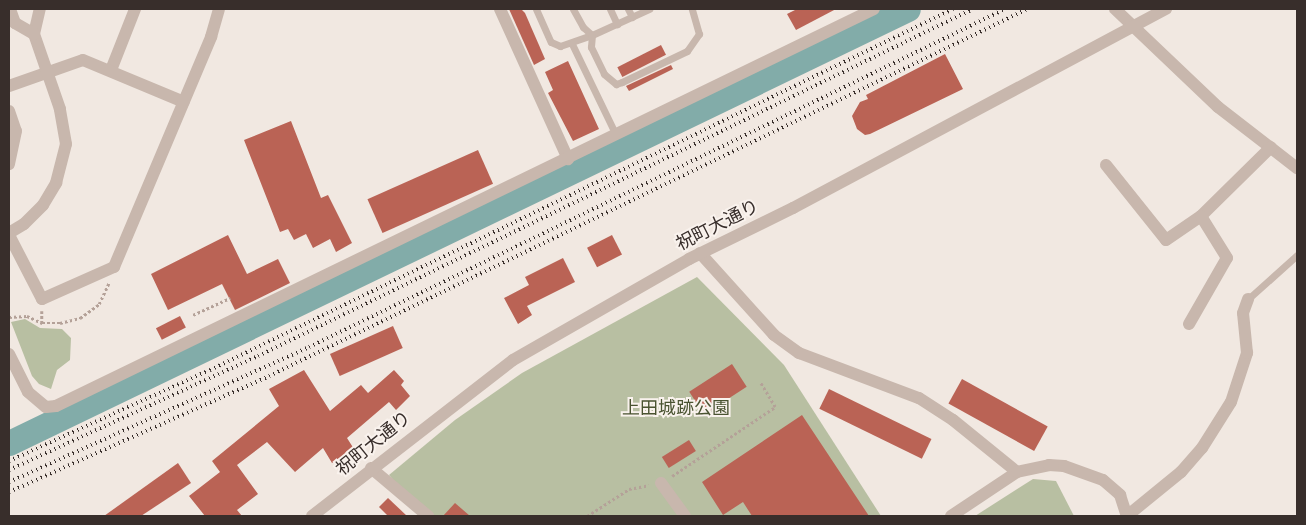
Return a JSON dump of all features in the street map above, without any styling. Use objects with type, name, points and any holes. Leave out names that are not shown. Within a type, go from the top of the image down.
[{"type":"street","points":[[10,9],[16,23],[34,34]]},
{"type":"street","points":[[40,9],[34,34],[48,72],[64,128],[63,164],[43,205],[24,224],[9,234],[42,299],[114,267],[184,102],[219,9]]},
{"type":"street","points":[[111,70],[135,9]]},
{"type":"street","points":[[500,9],[568,159]]},
{"type":"street","points":[[9,354],[28,392],[46,408],[56,406],[616,136],[874,9]]},
{"type":"street","points":[[1115,9],[1218,107],[1297,166]]},
{"type":"street","name":"祝町大通り","points":[[312,516],[371,468],[513,360],[700,253],[793,208],[982,108],[1131,25],[1166,9]]},
{"type":"street","points":[[9,86],[83,60],[111,70],[184,102]]},
{"type":"street","points":[[9,112],[16,131],[9,164]]},
{"type":"street","points":[[1106,165],[1166,240],[1201,216],[1271,148]]},
{"type":"street","points":[[1188,324],[1227,258],[1201,216]]},
{"type":"street","points":[[700,253],[774,335],[798,354],[919,398],[953,420],[1017,472]]},
{"type":"street","points":[[951,516],[1017,472],[1064,466],[1094,475],[1120,495],[1127,516],[1181,472],[1202,448],[1231,402],[1247,353],[1243,313],[1248,299]]},
{"type":"street","points":[[371,468],[428,516]]},
{"type":"street","points":[[661,483],[685,516]]},
{"type":"lane","points":[[536,9],[551,42],[560,46],[572,44],[645,10]]},
{"type":"lane","points":[[573,9],[583,27],[592,35]]},
{"type":"lane","points":[[610,9],[617,24]]},
{"type":"lane","points":[[628,9],[632,17]]},
{"type":"lane","points":[[592,35],[591,47],[604,74],[616,84],[687,51],[699,34],[692,9]]},
{"type":"lane","points":[[572,44],[616,136]]},
{"type":"lane","points":[[1248,299],[1297,255]]},
{"type":"path","points":[[9,317],[27,316],[42,323],[60,323],[80,318],[99,304],[114,267]]},
{"type":"path","points":[[193,315],[230,298]]},
{"type":"path","points":[[587,516],[629,488],[661,483],[775,407],[760,382]]},
{"type":"green space","name":"上田城跡公園","points":[[697,277],[784,365],[881,516],[423,516],[389,475],[455,420],[522,373]]},
{"type":"green space","points":[[25,319],[40,328],[62,329],[71,338],[70,360],[57,370],[51,389],[39,384],[32,376],[11,322]]},
{"type":"green space","points":[[1033,479],[1056,481],[1074,516],[975,516]]},
{"type":"building","points":[[509,9],[521,9],[525,13],[545,59],[534,65]]},
{"type":"building","points":[[797,9],[836,9],[796,30],[787,14]]},
{"type":"building","points":[[661,45],[666,55],[622,77],[617,67]]},
{"type":"building","points":[[945,54],[963,89],[870,134],[865,135],[857,129],[852,116],[860,102],[868,99],[866,95]]},
{"type":"building","points":[[568,61],[599,129],[573,141],[548,93],[553,90],[545,72]]},
{"type":"building","points":[[671,65],[673,69],[629,91],[626,86]]},
{"type":"building","points":[[291,121],[321,198],[328,195],[352,243],[336,252],[330,239],[313,248],[306,234],[294,240],[288,229],[280,232],[244,140]]},
{"type":"building","points":[[478,150],[493,184],[383,233],[367,199]]},
{"type":"building","points":[[228,235],[247,274],[278,259],[290,283],[235,310],[222,284],[168,310],[151,274]]},
{"type":"building","points":[[612,235],[622,255],[597,267],[587,248]]},
{"type":"building","points":[[563,258],[575,282],[527,306],[532,315],[518,324],[504,298],[529,285],[525,277]]},
{"type":"building","points":[[180,316],[186,328],[162,340],[156,328]]},
{"type":"building","points":[[393,326],[403,348],[340,376],[330,354]]},
{"type":"building","points":[[732,364],[747,387],[704,414],[689,392]]},
{"type":"building","points":[[304,370],[330,411],[361,385],[368,393],[394,370],[404,381],[401,385],[410,396],[396,410],[389,402],[347,438],[354,449],[332,463],[323,448],[295,472],[267,442],[237,465],[258,494],[237,510],[242,516],[205,516],[189,496],[220,472],[212,461],[279,406],[269,389]]},
{"type":"building","points":[[962,379],[1048,427],[1034,451],[948,403]]},
{"type":"building","points":[[829,389],[931,439],[922,459],[819,409]]},
{"type":"building","points":[[802,415],[869,516],[752,516],[743,502],[723,515],[702,482]]},
{"type":"building","points":[[689,440],[696,451],[669,468],[662,457]]},
{"type":"building","points":[[178,463],[191,483],[141,516],[104,516]]},
{"type":"building","points":[[388,498],[407,516],[388,516],[379,507]]},
{"type":"building","points":[[455,503],[470,516],[443,516]]},
{"type":"waterway","points":[[9,443],[908,9]]},
{"type":"railway","points":[[9,461],[210,370],[953,9]]},
{"type":"railway","points":[[9,470],[258,356],[973,9]]},
{"type":"railway","points":[[9,482],[309,347],[1005,9]]},
{"type":"railway","points":[[9,492],[269,376],[1027,9]]}]
